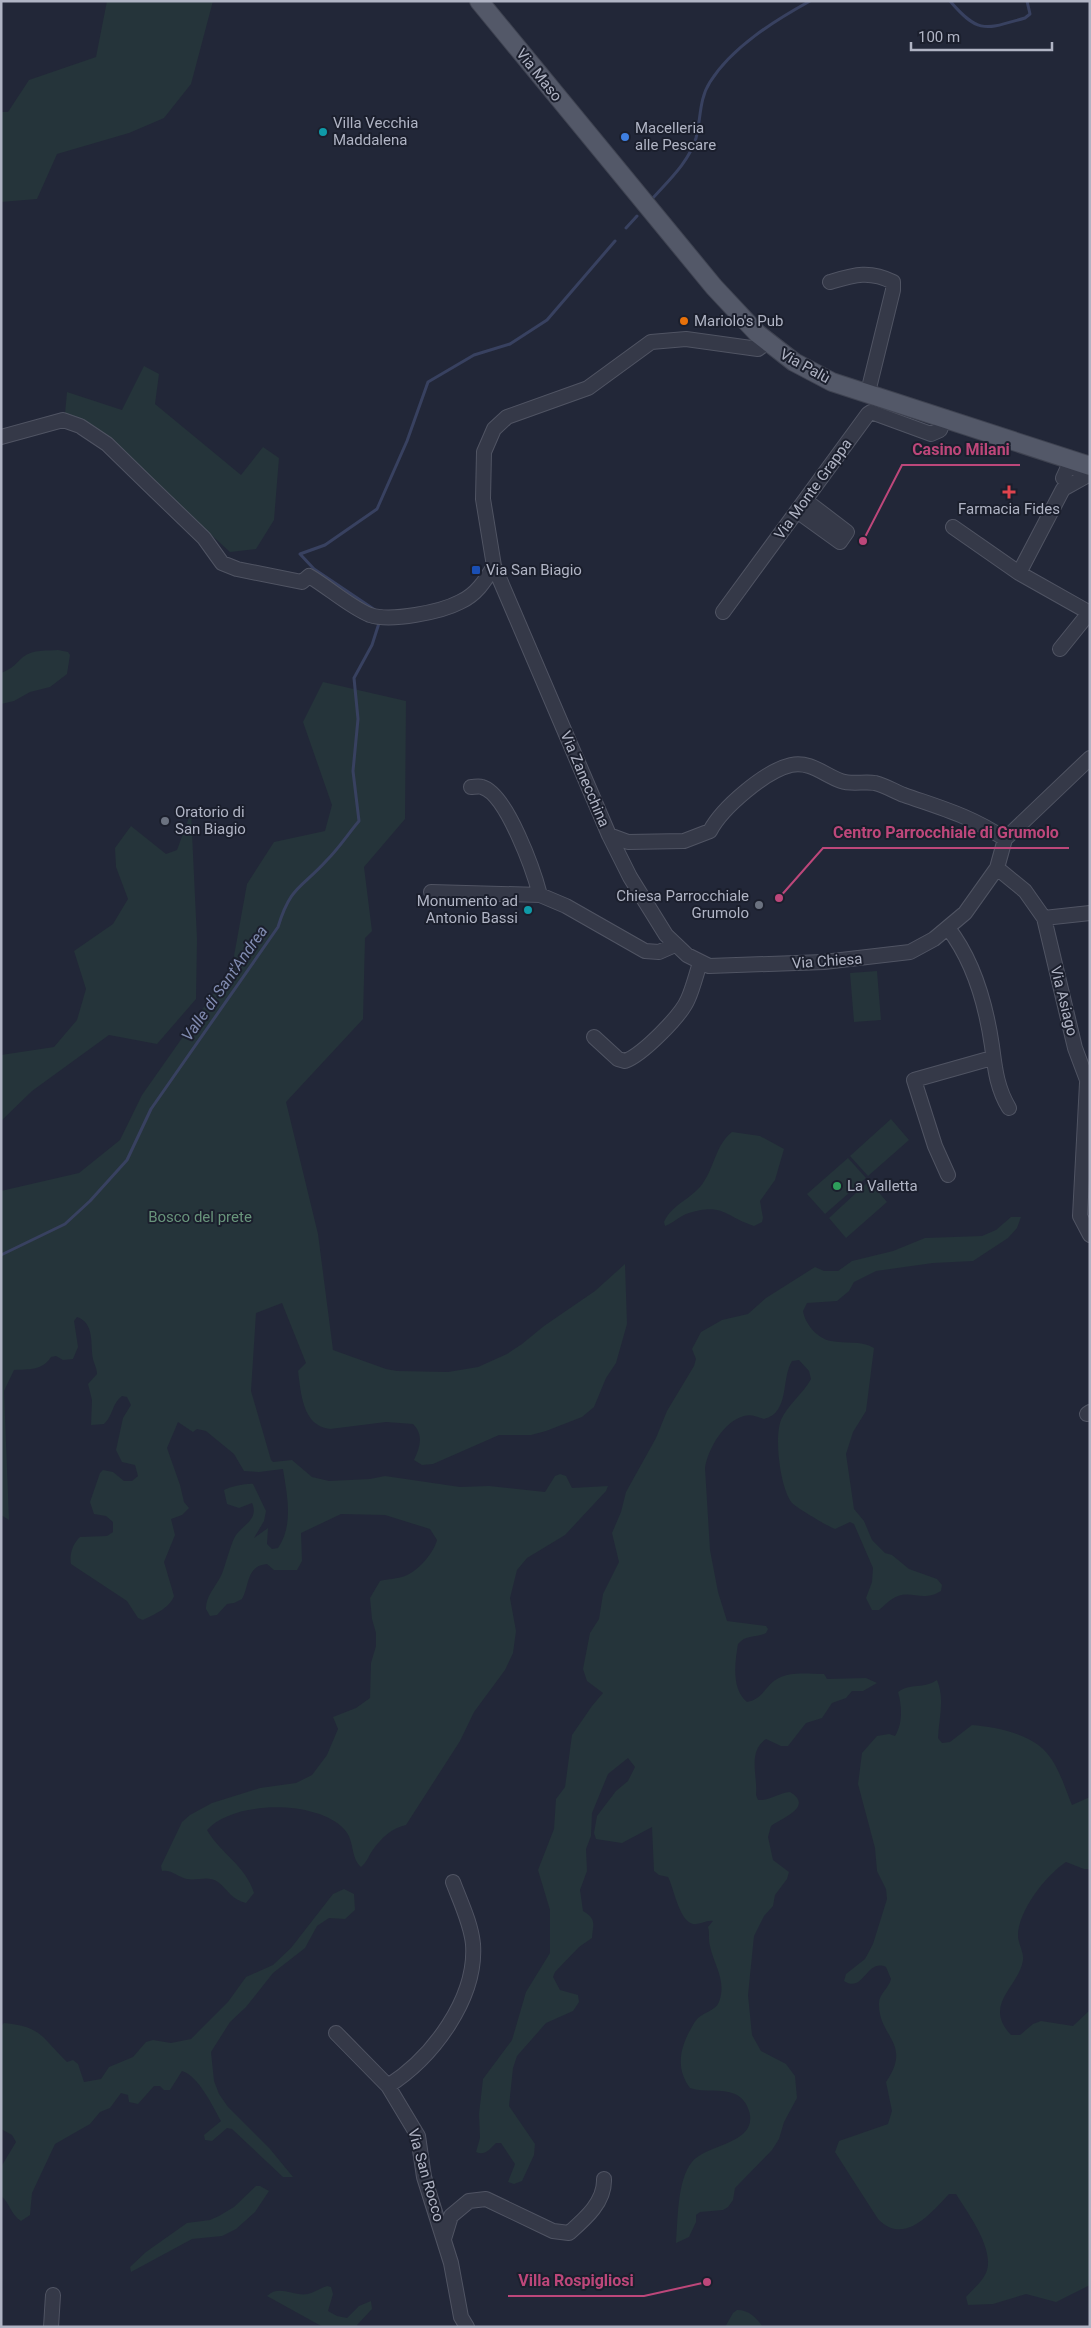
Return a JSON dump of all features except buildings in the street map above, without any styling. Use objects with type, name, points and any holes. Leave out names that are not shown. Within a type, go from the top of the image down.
[{"type":"main road","name":"Via Maso","points":[[479,1],[599,148]]},
{"type":"main road","name":"Via Palù","points":[[599,148],[714,287],[766,343],[794,362],[832,382],[868,392],[1082,463]]},
{"type":"street","points":[[830,282],[858,273],[884,278],[892,282],[893,290],[868,392]]},
{"type":"street","points":[[1,437],[63,420],[80,426],[107,444],[174,508],[204,538],[222,563],[236,569],[302,582],[309,576],[368,614],[380,618],[442,609],[462,602],[481,587],[494,566],[483,500],[482,470],[484,452],[494,429],[507,417],[588,388],[651,342],[686,339],[758,349],[766,343]]},
{"type":"street","name":"Via Monte Grappa","points":[[722,612],[868,414],[871,412],[931,434],[940,430],[940,416]]},
{"type":"street","points":[[1053,454],[1066,483]]},
{"type":"street","points":[[1019,573],[1066,483],[1082,463]]},
{"type":"street","points":[[1066,483],[1090,474]]},
{"type":"street","points":[[953,527],[1019,573],[1090,613],[1060,649]]},
{"type":"street","name":"Via Zanecchina","points":[[494,566],[609,835],[628,842],[684,841],[710,831],[717,818],[729,805],[768,777],[786,767],[802,765],[810,766],[841,781],[884,786],[964,815],[1005,839]]},
{"type":"street","points":[[997,868],[1005,839],[1090,758]]},
{"type":"street","points":[[471,787],[483,787],[491,793],[510,818],[532,865],[540,895]]},
{"type":"street","name":"Via Chiesa","points":[[609,835],[649,909],[675,945],[700,962],[722,966],[865,959],[910,952],[934,940],[965,912],[997,868]]},
{"type":"street","name":"Via Asiago","points":[[997,868],[1025,891],[1044,918],[1059,986],[1089,1085],[1080,1201],[1080,1216],[1088,1234]]},
{"type":"street","points":[[431,892],[540,895],[566,906],[645,951],[659,952],[675,945]]},
{"type":"street","points":[[1044,918],[1090,914]]},
{"type":"street","points":[[948,928],[966,956],[977,985],[992,1046],[992,1058],[1000,1092],[1009,1108]]},
{"type":"street","points":[[594,1038],[618,1059],[625,1061],[634,1058],[664,1029],[687,1001],[700,962]]},
{"type":"street","points":[[948,1175],[935,1146],[914,1080],[992,1058]]},
{"type":"street","points":[[388,2086],[406,2075],[434,2042],[460,2005],[466,1987],[472,1966],[473,1943],[453,1882]]},
{"type":"street","name":"Via San Rocco","points":[[336,2033],[388,2086],[418,2136],[424,2177],[456,2284],[456,2300],[466,2327]]},
{"type":"street","name":"Via San Rocco","points":[[444,2240],[452,2216],[469,2200],[486,2199],[553,2230],[569,2233],[598,2203],[604,2190],[604,2179]]},
{"type":"street","points":[[51,2327],[53,2295]]},
{"type":"green space","points":[[107,1],[213,1],[191,84],[164,118],[129,133],[57,154],[37,199],[1,202],[1,112],[8,112],[29,80],[96,57]]},
{"type":"green space","points":[[144,366],[159,374],[155,404],[241,475],[263,447],[279,458],[274,520],[256,549],[230,552],[106,439],[65,414],[67,392],[122,410]]},
{"type":"green space","points":[[58,650],[68,652],[70,655],[67,674],[50,687],[30,692],[14,701],[1,704],[1,673],[12,667],[27,654]]},
{"type":"green space","name":"Bosco del prete","points":[[323,682],[406,701],[405,819],[364,867],[372,931],[365,938],[363,1019],[286,1102],[318,1234],[333,1350],[386,1369],[397,1371],[448,1372],[478,1367],[507,1354],[522,1344],[544,1326],[595,1291],[625,1264],[627,1324],[616,1363],[606,1378],[594,1407],[582,1417],[531,1435],[499,1435],[433,1464],[422,1465],[414,1460],[420,1437],[413,1424],[386,1422],[330,1429],[321,1427],[314,1422],[308,1415],[305,1407],[299,1379],[298,1371],[306,1363],[282,1303],[256,1313],[251,1391],[273,1462],[292,1460],[312,1477],[329,1481],[370,1479],[385,1476],[460,1487],[489,1486],[545,1492],[555,1476],[560,1474],[566,1476],[572,1488],[608,1486],[606,1491],[565,1535],[527,1558],[517,1570],[510,1598],[516,1631],[513,1653],[505,1670],[474,1712],[460,1741],[406,1825],[391,1831],[383,1838],[375,1846],[361,1867],[355,1858],[350,1838],[344,1829],[331,1819],[315,1813],[275,1807],[255,1809],[236,1813],[219,1820],[207,1830],[239,1867],[250,1883],[254,1893],[246,1903],[234,1897],[214,1880],[187,1879],[168,1871],[162,1871],[161,1866],[182,1822],[190,1815],[212,1803],[260,1788],[296,1783],[312,1775],[327,1755],[338,1729],[333,1717],[356,1708],[370,1698],[371,1663],[376,1646],[376,1633],[372,1619],[370,1598],[380,1581],[405,1576],[420,1566],[429,1556],[437,1540],[430,1529],[385,1515],[341,1514],[301,1533],[302,1561],[297,1570],[274,1570],[267,1564],[260,1565],[252,1572],[242,1599],[227,1604],[217,1615],[210,1616],[206,1609],[210,1594],[221,1576],[234,1538],[250,1521],[254,1513],[252,1503],[239,1508],[227,1504],[224,1490],[253,1484],[266,1511],[264,1521],[254,1538],[268,1528],[267,1544],[272,1549],[278,1548],[283,1539],[288,1520],[283,1469],[259,1472],[244,1471],[234,1454],[206,1431],[197,1429],[193,1432],[178,1422],[167,1448],[184,1502],[189,1508],[182,1515],[171,1519],[175,1535],[164,1562],[174,1596],[161,1611],[143,1620],[138,1618],[127,1601],[71,1564],[72,1549],[80,1537],[107,1536],[113,1532],[113,1522],[106,1516],[94,1514],[90,1502],[100,1473],[103,1470],[113,1472],[124,1481],[132,1481],[138,1476],[135,1465],[122,1462],[116,1450],[123,1418],[131,1405],[127,1397],[122,1396],[119,1399],[104,1424],[91,1425],[92,1400],[88,1384],[97,1372],[93,1359],[89,1329],[83,1320],[77,1317],[74,1321],[78,1347],[73,1359],[63,1360],[56,1356],[51,1357],[44,1365],[39,1367],[14,1370],[4,1391],[9,1520],[1,1515],[1,1191],[79,1173],[120,1140],[142,1095],[232,967],[247,884],[274,842],[325,831],[332,805],[303,722]]},
{"type":"green space","points":[[191,812],[197,939],[196,999],[157,1044],[109,1035],[32,1091],[1,1121],[1,1055],[54,1047],[77,1020],[86,989],[74,951],[113,924],[128,899],[116,867],[115,848],[131,826],[166,854],[177,850]]},
{"type":"green space","points":[[877,971],[881,1020],[854,1022],[850,973]]},
{"type":"green space","points":[[891,1119],[909,1140],[868,1176],[850,1156]]},
{"type":"green space","points":[[732,1132],[760,1136],[784,1149],[775,1180],[760,1201],[762,1222],[754,1226],[723,1212],[708,1209],[686,1214],[665,1226],[664,1222],[672,1211],[703,1183],[722,1143]]},
{"type":"green space","name":"La Valletta","points":[[848,1158],[866,1178],[825,1214],[807,1194]]},
{"type":"green space","points":[[869,1181],[887,1202],[846,1238],[829,1218]]},
{"type":"green space","points":[[1011,1217],[1021,1217],[1017,1228],[1008,1238],[973,1261],[933,1263],[876,1271],[854,1282],[849,1291],[837,1301],[807,1303],[803,1311],[809,1326],[826,1340],[864,1344],[874,1348],[866,1411],[853,1432],[846,1454],[854,1509],[864,1521],[872,1540],[885,1553],[892,1555],[909,1569],[937,1579],[942,1585],[941,1591],[929,1596],[898,1596],[890,1600],[879,1610],[872,1610],[866,1598],[872,1582],[873,1568],[854,1524],[850,1522],[835,1529],[792,1503],[781,1475],[778,1438],[784,1414],[811,1379],[809,1371],[799,1360],[792,1361],[789,1368],[784,1394],[778,1410],[764,1419],[747,1415],[730,1424],[713,1445],[705,1468],[710,1550],[718,1592],[727,1621],[766,1626],[768,1629],[766,1633],[748,1637],[738,1644],[735,1675],[738,1690],[742,1697],[747,1702],[757,1698],[777,1679],[794,1674],[824,1674],[827,1679],[866,1678],[877,1683],[863,1691],[852,1691],[846,1698],[832,1703],[822,1718],[806,1723],[788,1746],[781,1746],[766,1739],[760,1744],[755,1757],[756,1795],[758,1800],[790,1792],[797,1797],[799,1803],[793,1812],[771,1826],[768,1837],[773,1860],[789,1872],[787,1879],[775,1895],[773,1906],[764,1916],[754,1936],[748,1995],[752,2035],[761,2051],[786,2064],[795,2076],[797,2098],[784,2122],[779,2139],[772,2150],[735,2188],[733,2200],[728,2207],[723,2210],[700,2212],[696,2215],[696,2222],[689,2237],[676,2243],[679,2201],[683,2179],[687,2170],[699,2156],[739,2137],[746,2130],[750,2122],[749,2111],[740,2097],[730,2092],[690,2088],[681,2068],[681,2055],[688,2034],[698,2018],[718,2005],[721,1994],[721,1980],[709,1941],[708,1927],[713,1921],[696,1924],[688,1922],[681,1911],[668,1877],[659,1875],[654,1871],[652,1827],[622,1843],[596,1839],[594,1833],[597,1816],[616,1791],[628,1781],[635,1767],[628,1758],[608,1774],[592,1813],[591,1836],[586,1849],[587,1871],[580,1890],[583,1911],[593,1922],[592,1938],[579,1947],[555,1972],[553,1977],[560,1990],[578,1995],[579,2002],[573,2011],[546,2023],[517,2056],[513,2068],[509,2106],[535,2144],[534,2155],[522,2181],[514,2184],[508,2182],[515,2164],[501,2143],[496,2143],[485,2152],[476,2152],[480,2138],[479,2114],[483,2079],[512,2040],[526,1992],[550,1953],[550,1910],[538,1870],[554,1829],[556,1799],[565,1787],[572,1735],[603,1693],[587,1681],[583,1669],[590,1633],[599,1619],[603,1594],[619,1562],[612,1533],[621,1512],[626,1492],[656,1438],[667,1411],[694,1366],[696,1359],[692,1349],[701,1332],[722,1320],[748,1314],[766,1298],[815,1267],[824,1271],[838,1271],[852,1261],[893,1251],[925,1238],[982,1236],[996,1230]]},
{"type":"green space","points":[[937,1680],[941,1695],[938,1738],[942,1743],[950,1742],[972,1725],[1000,1729],[1019,1735],[1036,1743],[1053,1761],[1072,1805],[1090,1797],[1090,1869],[1084,1869],[1066,1862],[1042,1885],[1027,1906],[1019,1927],[1018,1937],[1023,1960],[1020,1970],[1001,2005],[1000,2014],[1003,2024],[1011,2035],[1020,2035],[1033,2024],[1041,2021],[1073,2026],[1090,2010],[1090,2285],[1056,2302],[1026,2294],[993,2304],[968,2305],[966,2297],[986,2273],[988,2264],[987,2253],[979,2232],[956,2194],[949,2194],[934,2210],[916,2224],[907,2228],[897,2229],[888,2226],[878,2219],[835,2152],[839,2141],[888,2124],[892,2111],[886,2082],[896,2058],[895,2049],[880,2015],[879,2000],[891,1979],[886,1967],[874,1967],[856,1983],[851,1984],[844,1981],[846,1974],[865,1959],[873,1944],[887,1899],[886,1889],[877,1871],[875,1848],[858,1784],[862,1753],[877,1736],[889,1734],[895,1736],[898,1731],[901,1714],[898,1692]]},
{"type":"green space","points":[[344,1889],[354,1894],[355,1910],[345,1919],[329,1918],[317,1926],[305,1948],[273,1973],[246,2007],[230,2022],[211,2052],[214,2081],[219,2094],[228,2107],[270,2149],[293,2177],[283,2177],[232,2129],[227,2128],[212,2141],[205,2140],[204,2135],[221,2121],[200,2085],[182,2071],[170,2090],[154,2086],[138,2104],[129,2102],[128,2095],[121,2093],[110,2108],[100,2112],[90,2124],[55,2144],[32,2193],[30,2215],[21,2221],[1,2196],[1,2167],[16,2142],[12,2135],[1,2129],[1,2026],[4,2023],[27,2027],[46,2040],[67,2062],[73,2060],[78,2064],[84,2082],[101,2079],[109,2067],[133,2057],[146,2042],[153,2040],[171,2043],[191,2039],[228,2002],[246,1977],[273,1965],[291,1948],[333,1894]]},
{"type":"green space","points":[[256,2186],[269,2191],[255,2212],[236,2229],[222,2236],[192,2239],[131,2272],[130,2267],[146,2252],[187,2223],[210,2220],[219,2216],[234,2207]]},
{"type":"green space","points":[[327,2286],[331,2287],[333,2294],[328,2311],[337,2316],[347,2318],[359,2306],[371,2301],[372,2309],[357,2325],[358,2327],[323,2327],[267,2296],[277,2291],[308,2294]]},
{"type":"green space","points":[[737,2310],[749,2313],[763,2327],[725,2327],[733,2313]]},
{"type":"waterway","name":"Valle di Sant'Andrea","points":[[652,199],[677,171],[693,147],[698,131],[704,95],[719,69],[742,46],[768,26],[810,1]]},
{"type":"waterway","name":"Valle di Sant'Andrea","points":[[950,1],[968,20],[984,26],[1001,25],[1025,18],[1030,14],[1027,1]]},
{"type":"waterway","name":"Valle di Sant'Andrea","points":[[626,228],[637,216]]},
{"type":"waterway","name":"Valle di Sant'Andrea","points":[[375,610],[314,569],[300,554],[325,545],[377,509],[407,441],[428,382],[474,355],[510,344],[547,320],[615,241]]},
{"type":"waterway","name":"Valle di Sant'Andrea","points":[[1,1255],[65,1224],[90,1201],[127,1160],[151,1109],[278,927],[292,895],[331,855],[359,821],[353,771],[358,719],[354,678],[372,645],[380,620]]},
{"type":"place","name":"Villa Vecchia Maddalena","points":[[323,132]]},
{"type":"place","name":"Macelleria alle Pescare","points":[[625,137]]},
{"type":"place","name":"Mariolo's Pub","points":[[684,321]]},
{"type":"place","name":"Farmacia Fides","points":[[1009,492]]},
{"type":"place","name":"Casino Milani","points":[[863,541]]},
{"type":"place","name":"Via San Biagio","points":[[476,570]]},
{"type":"place","name":"Oratorio di San Biagio","points":[[165,821]]},
{"type":"place","name":"Centro Parrocchiale di Grumolo","points":[[779,898]]},
{"type":"place","name":"Chiesa Parrocchiale Grumolo","points":[[759,905]]},
{"type":"place","name":"Monumento ad Antonio Bassi","points":[[528,910]]},
{"type":"place","name":"La Valletta","points":[[837,1186]]},
{"type":"place","name":"Villa Rospigliosi","points":[[707,2282]]}]
